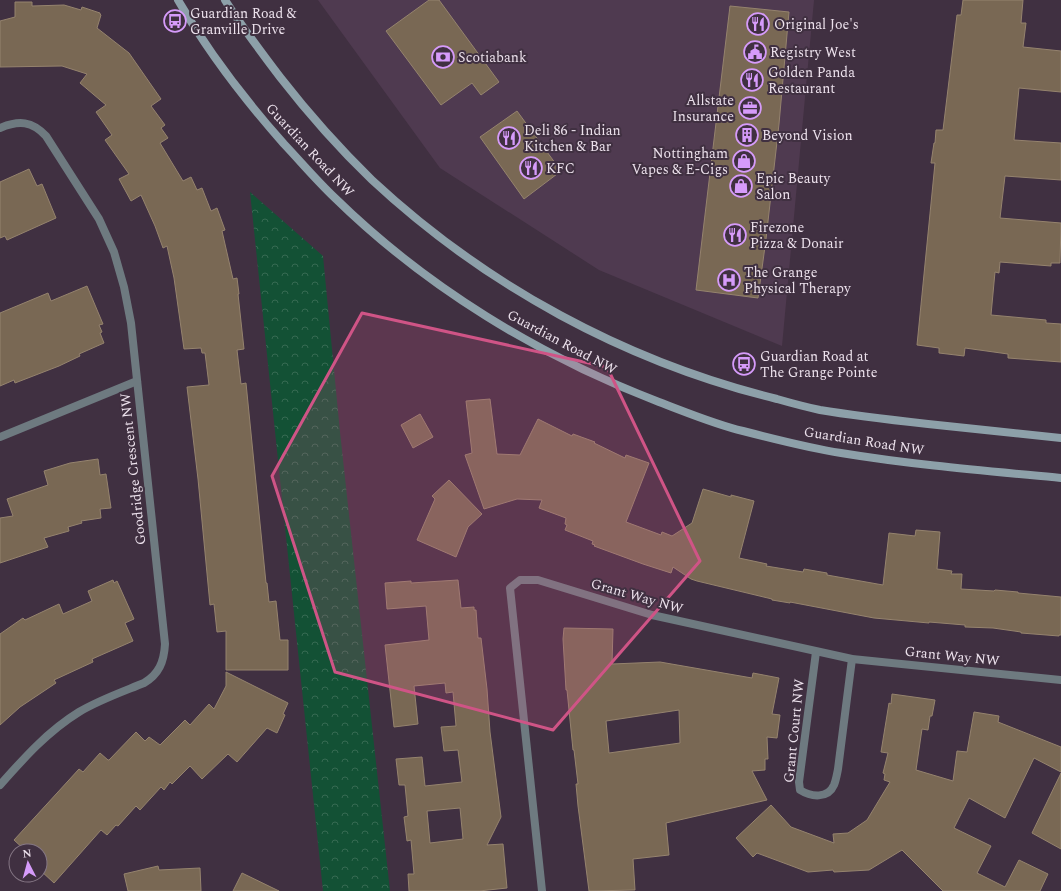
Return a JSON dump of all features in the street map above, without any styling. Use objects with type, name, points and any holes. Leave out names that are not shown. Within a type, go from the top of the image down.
[{"type":"main road","name":"Guardian Road NW","points":[[178,0],[207,45],[265,122],[334,198],[369,230],[443,287],[491,319],[536,345],[585,371],[630,391],[741,431],[845,454],[1061,478]]},
{"type":"main road","name":"Guardian Road NW","points":[[225,0],[290,90],[318,123],[372,179],[444,240],[487,272],[592,332],[675,368],[714,382],[819,409],[889,419],[1061,438]]},
{"type":"street","name":"Goodridge Crescent NW","points":[[0,128],[22,123],[31,124],[39,128],[52,144],[99,219],[114,252],[124,287],[131,323],[164,635],[163,660],[157,672],[150,679],[144,684],[96,703],[65,722],[27,754],[0,785]]},
{"type":"street","points":[[0,437],[137,381]]},
{"type":"street","name":"Grant Way NW","points":[[542,891],[510,588],[520,580],[538,580],[652,615],[852,659],[1061,680]]},
{"type":"street","name":"Grant Court NW","points":[[816,652],[799,782],[800,790],[808,795],[819,796],[828,792],[834,786],[838,769],[852,659]]},
{"type":"highlighted area","points":[[362,313],[607,367],[700,561],[553,730],[335,672],[272,476]]},
{"type":"shaded area","points":[[318,0],[814,0],[782,346],[599,270],[440,168]]},
{"type":"green space","points":[[250,192],[323,256],[340,432],[390,891],[323,891]]},
{"type":"building","name":"Scotiabank","points":[[429,0],[439,0],[499,82],[481,95],[472,83],[441,105],[386,31]]},
{"type":"building","points":[[963,0],[1023,0],[1021,23],[1026,23],[1023,47],[1061,51],[1061,92],[1019,88],[1014,140],[1061,143],[1061,180],[1005,176],[1000,218],[1061,223],[1060,263],[1051,263],[1051,266],[1000,262],[999,273],[995,272],[991,315],[1046,320],[1046,323],[1061,324],[1061,362],[1008,358],[1008,354],[965,348],[964,356],[939,353],[939,348],[917,345],[935,163],[931,163],[936,130],[943,130],[957,15],[961,15]]},
{"type":"building","points":[[15,2],[32,2],[32,6],[64,5],[81,10],[82,7],[100,13],[101,15],[97,28],[129,53],[161,99],[151,106],[165,125],[161,128],[168,138],[160,143],[183,181],[191,177],[197,190],[202,188],[211,211],[217,208],[225,230],[222,231],[233,279],[237,278],[244,349],[237,350],[241,384],[246,383],[266,583],[269,602],[276,601],[280,640],[288,640],[288,670],[226,670],[226,631],[217,632],[214,604],[210,605],[198,479],[187,387],[209,385],[205,353],[202,353],[201,348],[184,349],[174,278],[167,246],[163,248],[141,195],[131,201],[119,179],[129,174],[105,140],[112,135],[96,112],[106,105],[80,83],[87,74],[62,66],[0,67],[0,21],[15,17]]},
{"type":"building","points":[[730,6],[789,12],[779,124],[758,298],[696,290]]},
{"type":"building","points":[[517,111],[561,171],[524,199],[480,137]]},
{"type":"building","points":[[29,169],[37,186],[42,184],[56,218],[7,240],[5,236],[0,238],[0,182]]},
{"type":"building","points":[[87,286],[103,324],[99,325],[104,343],[79,354],[80,356],[59,366],[15,383],[14,380],[0,386],[0,313],[48,293],[51,301]]},
{"type":"building","points":[[490,399],[497,454],[520,455],[538,419],[572,436],[573,434],[595,442],[594,443],[625,458],[626,455],[649,463],[626,522],[661,535],[662,532],[672,536],[692,523],[703,489],[731,497],[731,495],[754,501],[739,558],[767,564],[766,566],[803,572],[804,569],[827,573],[827,575],[883,585],[889,533],[915,536],[916,530],[940,532],[937,569],[952,571],[951,574],[962,574],[961,589],[995,590],[1061,597],[1061,635],[1021,633],[993,628],[965,627],[965,625],[874,618],[772,600],[697,581],[691,579],[673,567],[671,573],[594,546],[595,545],[592,544],[593,541],[565,530],[567,525],[565,524],[566,518],[539,508],[542,500],[517,499],[484,509],[465,455],[472,453],[466,401]]},
{"type":"building","points":[[420,414],[433,437],[413,448],[401,425]]},
{"type":"building","points":[[98,459],[100,475],[106,474],[111,508],[100,509],[101,518],[81,521],[82,523],[68,527],[69,531],[44,538],[48,547],[0,563],[0,518],[13,516],[7,499],[48,485],[44,471],[70,463]]},
{"type":"building","points":[[449,480],[482,514],[468,527],[456,557],[417,540],[435,499],[432,496]]},
{"type":"building","points":[[113,580],[114,583],[117,581],[134,619],[125,623],[133,641],[92,659],[93,662],[54,680],[56,683],[20,707],[0,725],[0,634],[23,618],[25,620],[59,604],[63,614],[92,601],[88,591]]},
{"type":"building","points":[[458,580],[461,608],[474,607],[474,610],[476,610],[478,638],[481,638],[490,732],[501,817],[487,845],[503,844],[507,888],[479,891],[409,891],[408,874],[414,874],[411,840],[407,841],[404,817],[408,816],[405,785],[399,785],[396,759],[422,757],[425,786],[462,782],[458,750],[444,751],[441,727],[456,726],[453,692],[446,693],[445,683],[414,686],[418,724],[394,727],[385,645],[429,640],[426,606],[387,609],[385,583],[411,581],[411,583]],"holes":[[[460,808],[463,839],[430,843],[427,811]]]},
{"type":"building","points":[[564,628],[613,629],[612,664],[660,662],[752,678],[753,673],[779,678],[772,714],[780,715],[777,738],[767,737],[768,759],[765,759],[765,770],[752,771],[767,800],[666,823],[669,855],[633,859],[635,890],[589,891],[578,806],[576,784],[578,784],[566,690],[563,639]],"holes":[[[679,710],[680,743],[609,753],[606,721]]]},
{"type":"building","points":[[226,672],[288,703],[283,714],[285,715],[277,733],[267,728],[237,762],[228,754],[202,779],[190,766],[172,784],[170,782],[164,790],[161,787],[140,810],[136,806],[118,826],[116,825],[107,835],[101,830],[54,883],[48,877],[48,843],[17,843],[14,840],[79,769],[83,772],[100,753],[109,760],[136,732],[145,741],[149,737],[160,745],[185,720],[190,725],[209,704],[214,709],[226,686]]},
{"type":"building","points":[[892,694],[935,700],[932,716],[930,716],[928,730],[922,729],[916,770],[953,781],[957,751],[967,752],[974,712],[999,716],[998,722],[1061,747],[1061,772],[1034,758],[1005,818],[969,798],[954,828],[991,846],[977,873],[1005,887],[1019,860],[1048,874],[1040,891],[943,891],[902,850],[869,870],[808,872],[757,853],[753,857],[736,838],[771,805],[791,827],[834,843],[833,834],[848,833],[867,820],[890,782],[884,780],[885,774],[883,773],[888,753],[881,752],[889,703],[891,704]]},
{"type":"building","points":[[1061,773],[1061,849],[1032,833]]},
{"type":"building","points":[[158,866],[159,870],[200,868],[201,891],[128,891],[124,874]]},
{"type":"building","points":[[242,873],[279,891],[233,891]]},
{"type":"place","name":"Guardian Road & Granville Drive","points":[[175,21]]},
{"type":"place","name":"Original Joe's","points":[[758,24]]},
{"type":"place","name":"Registry West","points":[[755,52]]},
{"type":"place","name":"Scotiabank","points":[[443,57]]},
{"type":"place","name":"Golden Panda Restaurant","points":[[752,80]]},
{"type":"place","name":"Allstate Insurance","points":[[750,108]]},
{"type":"place","name":"Beyond Vision","points":[[747,135]]},
{"type":"place","name":"Deli 86 - Indian Kitchen & Bar","points":[[509,138]]},
{"type":"place","name":"Nottingham Vapes & E-Cigs","points":[[744,161]]},
{"type":"place","name":"KFC","points":[[531,168]]},
{"type":"place","name":"Epic Beauty Salon","points":[[741,186]]},
{"type":"place","name":"Firezone Pizza & Donair","points":[[735,235]]},
{"type":"place","name":"The Grange Physical Therapy","points":[[729,280]]},
{"type":"place","name":"Guardian Road at The Grange Pointe","points":[[744,364]]}]
